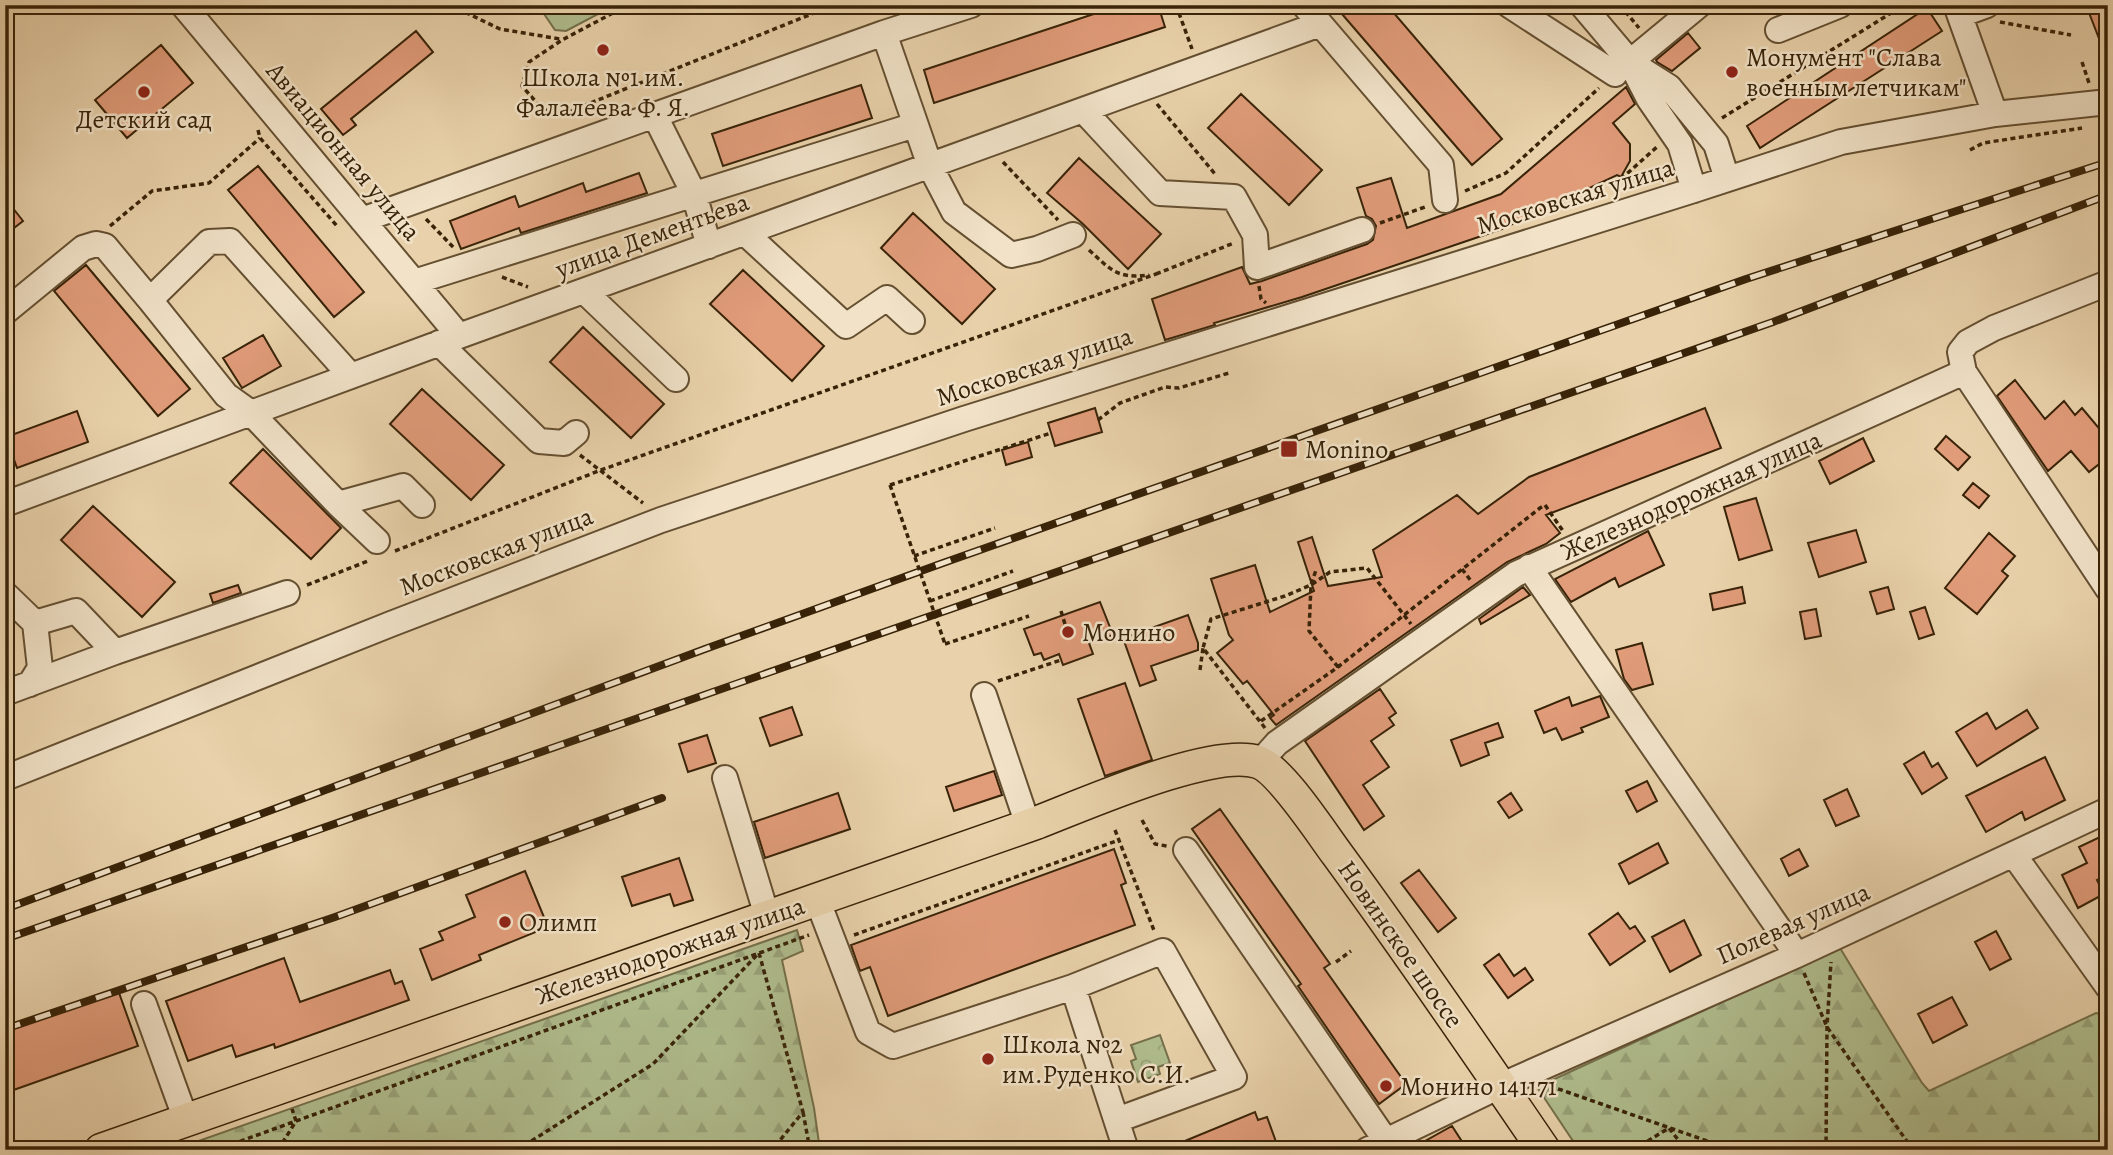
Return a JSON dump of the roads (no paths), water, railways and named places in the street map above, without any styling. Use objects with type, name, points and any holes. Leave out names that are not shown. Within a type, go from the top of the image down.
[{"type":"main road","name":"Железнодорожная улица","points":[[120,1146],[186,1120],[767,916],[826,923],[1028,825],[1185,768],[1259,755]]},
{"type":"main road","name":"Новинское шоссе","points":[[1259,755],[1316,825],[1508,1082],[1544,1150]]},
{"type":"street","name":"Авиационная улица","points":[[183,5],[414,282],[449,339],[539,441],[570,438]]},
{"type":"street","points":[[362,220],[884,33],[971,5]]},
{"type":"street","points":[[1509,5],[1623,68],[1669,87],[1716,144],[1727,179]]},
{"type":"street","points":[[1582,5],[1623,68],[1649,99],[1680,144],[1694,190]]},
{"type":"street","points":[[1623,68],[1699,5]]},
{"type":"street","points":[[1778,30],[1840,5]]},
{"type":"street","points":[[1992,13],[1958,10],[1995,114]]},
{"type":"street","points":[[1312,15],[1441,165],[1445,200]]},
{"type":"street","name":"улица Дементьева","points":[[5,504],[449,339],[1199,69],[1312,15]]},
{"type":"street","points":[[884,33],[930,166],[954,212],[1011,255],[1037,249],[1073,235]]},
{"type":"street","name":"Московская улица","points":[[5,778],[661,520],[964,419],[1841,142],[1995,114],[2108,102]]},
{"type":"street","points":[[1084,111],[1160,193],[1234,197],[1255,235],[1257,267],[1363,230]]},
{"type":"street","points":[[654,116],[694,194],[709,246]]},
{"type":"street","points":[[414,282],[915,125]]},
{"type":"street","points":[[745,233],[846,326],[887,298],[912,320]]},
{"type":"street","points":[[150,300],[209,242],[230,241],[351,376]]},
{"type":"street","points":[[5,312],[83,248],[96,244],[105,246],[226,395],[251,413],[380,551]]},
{"type":"street","points":[[2108,283],[1994,328],[1968,342],[1961,352],[1964,372],[2108,589]]},
{"type":"street","points":[[584,291],[676,379]]},
{"type":"street","name":"Железнодорожная улица","points":[[1259,755],[1475,601],[1529,567],[1964,372]]},
{"type":"street","points":[[338,504],[403,486],[422,505]]},
{"type":"street","points":[[1529,567],[1797,955]]},
{"type":"street","points":[[5,692],[287,593]]},
{"type":"street","points":[[5,594],[35,623],[40,668],[30,684]]},
{"type":"street","points":[[35,623],[76,611],[115,652]]},
{"type":"street","points":[[984,695],[1028,825]]},
{"type":"street","points":[[725,778],[767,916]]},
{"type":"street","name":"Полевая улица","points":[[1376,1145],[1508,1082],[1832,939],[2108,810]]},
{"type":"street","points":[[1186,850],[1376,1145]]},
{"type":"street","points":[[2014,855],[2108,987]]},
{"type":"street","points":[[826,923],[868,1032],[893,1046],[1073,987],[1163,951],[1234,1077],[1117,1120]]},
{"type":"street","points":[[1073,987],[1126,1150]]},
{"type":"street","points":[[144,1004],[186,1120]]},
{"type":"railway","points":[[5,909],[943,563],[1746,279],[2108,162]]},
{"type":"railway","points":[[5,939],[1773,322],[2108,195]]},
{"type":"railway","points":[[5,1029],[335,917],[662,798]]},
{"type":"place","name":"Школа №1 им. Фалалеева Ф. Я.","points":[[603,50]]},
{"type":"place","name":"Монумент \"Слава военным летчикам\"","points":[[1732,72]]},
{"type":"place","name":"Детский сад","points":[[144,92]]},
{"type":"place","name":"Monino","points":[[1289,449]]},
{"type":"place","name":"Монино","points":[[1068,632]]},
{"type":"place","name":"Олимп","points":[[505,922]]},
{"type":"place","name":"Школа №2 им.Руденко С.И.","points":[[988,1059]]},
{"type":"place","name":"Монино 141171","points":[[1386,1086]]}]
